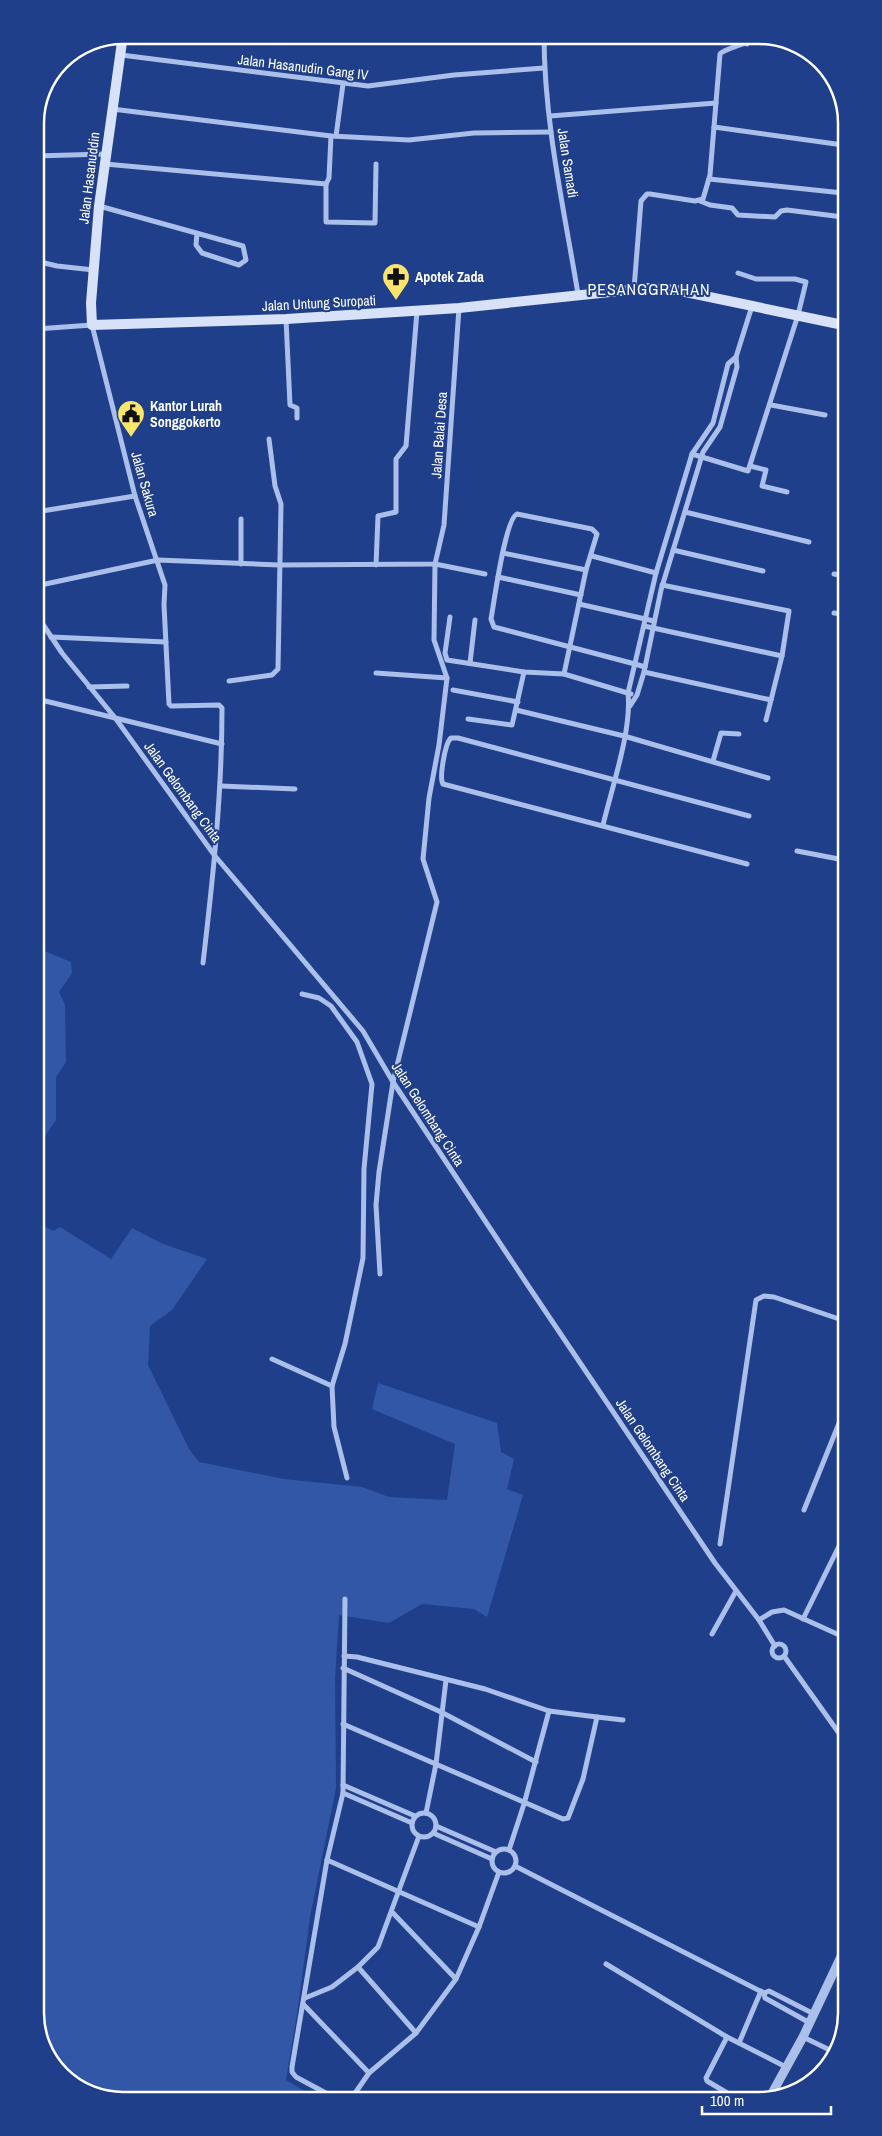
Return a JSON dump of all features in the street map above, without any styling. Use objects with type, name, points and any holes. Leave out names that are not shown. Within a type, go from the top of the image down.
[{"type":"main road","name":"Jalan Hasanuddin","points":[[92,325],[91,303],[99,206],[111,109],[122,44]]},
{"type":"main road","name":"Jalan Untung Suropati","points":[[92,325],[286,320],[459,308],[634,289],[676,290],[838,324]]},
{"type":"street","name":"Jalan Samadi","points":[[544,44],[544,68],[551,132],[578,294]]},
{"type":"street","points":[[700,201],[706,195],[709,179],[720,54],[747,44]]},
{"type":"street","name":"Jalan Hasanudin Gang IV","points":[[120,55],[343,84],[378,86],[454,75],[544,68]]},
{"type":"street","points":[[343,84],[329,178],[326,184],[326,222],[375,223],[376,164]]},
{"type":"street","points":[[550,116],[716,103]]},
{"type":"street","points":[[111,109],[334,136],[409,140],[474,133],[551,132]]},
{"type":"street","points":[[714,127],[838,144]]},
{"type":"street","points":[[44,156],[105,159],[326,184]]},
{"type":"street","points":[[709,179],[838,192]]},
{"type":"street","points":[[634,289],[643,198],[650,194],[700,201],[710,205],[732,208],[742,215],[775,217],[781,211],[787,210],[838,217]]},
{"type":"street","points":[[99,206],[243,246],[246,260],[239,265],[202,253],[196,245],[197,234]]},
{"type":"street","points":[[44,263],[94,270]]},
{"type":"street","points":[[692,454],[748,471],[771,405],[806,282],[795,279],[756,279],[738,273]]},
{"type":"street","points":[[629,706],[637,695],[662,585],[684,512],[702,457],[720,427],[737,367],[736,357],[752,306]]},
{"type":"street","name":"Jalan Balai Desa","points":[[447,678],[434,640],[435,564],[444,525],[459,308]]},
{"type":"street","points":[[376,565],[378,516],[396,512],[396,459],[406,446],[417,311]]},
{"type":"street","points":[[286,320],[290,405],[297,408],[297,418]]},
{"type":"street","points":[[44,328],[92,325]]},
{"type":"street","name":"Jalan Sakura","points":[[92,325],[134,496],[165,584],[169,704],[220,705],[222,708],[222,744]]},
{"type":"street","points":[[604,825],[624,736],[629,706],[628,693],[656,573],[692,454],[710,430],[728,364],[736,357]]},
{"type":"street","points":[[771,405],[825,415]]},
{"type":"street","points":[[229,682],[272,675],[277,671],[281,501],[276,489],[269,439]]},
{"type":"street","points":[[750,466],[766,470],[762,486],[788,492]]},
{"type":"street","points":[[44,511],[134,496]]},
{"type":"street","points":[[684,512],[809,542]]},
{"type":"street","points":[[564,674],[570,647],[586,570],[592,556],[597,534],[592,528],[518,514],[512,519],[503,553],[491,619],[493,626],[570,647],[635,664],[644,670],[771,700]]},
{"type":"street","points":[[241,519],[241,564]]},
{"type":"street","points":[[665,544],[673,548],[763,571]]},
{"type":"street","points":[[503,553],[586,570]]},
{"type":"street","points":[[592,556],[656,573]]},
{"type":"street","points":[[44,584],[158,560],[279,565],[435,564],[486,574]]},
{"type":"street","points":[[834,574],[838,575]]},
{"type":"street","points":[[498,577],[581,595]]},
{"type":"street","points":[[662,585],[789,611],[782,656],[766,720]]},
{"type":"street","points":[[579,604],[654,621]]},
{"type":"street","points":[[834,613],[838,613]]},
{"type":"street","points":[[450,617],[446,658],[524,672],[564,674],[637,695]]},
{"type":"street","points":[[470,663],[475,620]]},
{"type":"street","name":"Jalan Gelombang Cinta","points":[[44,626],[116,718],[216,856],[363,1031],[393,1082],[715,1563],[759,1620],[774,1646]]},
{"type":"street","points":[[644,626],[782,656]]},
{"type":"street","points":[[51,637],[166,642]]},
{"type":"street","points":[[468,719],[510,726],[514,724],[524,672]]},
{"type":"street","points":[[376,673],[447,678],[439,745],[429,798],[423,859],[436,902],[393,1082],[379,1172],[376,1205],[380,1274]]},
{"type":"street","points":[[90,687],[127,686]]},
{"type":"street","points":[[453,690],[518,702]]},
{"type":"street","points":[[44,702],[222,744],[216,856],[203,963]]},
{"type":"street","points":[[516,710],[624,736],[768,778]]},
{"type":"street","points":[[713,761],[721,733],[739,734]]},
{"type":"street","points":[[747,864],[443,784],[441,777],[447,742],[451,738],[458,738],[749,816]]},
{"type":"street","points":[[221,786],[295,789]]},
{"type":"street","points":[[797,851],[838,859]]},
{"type":"street","points":[[302,994],[319,998],[331,1006],[357,1042],[372,1084],[364,1169],[363,1258],[345,1344],[332,1386],[334,1427],[347,1478]]},
{"type":"street","points":[[720,1544],[756,1300],[764,1296],[774,1297],[838,1319]]},
{"type":"street","points":[[272,1359],[332,1386]]},
{"type":"street","points":[[804,1510],[838,1426]]},
{"type":"street","points":[[803,1618],[838,1548]]},
{"type":"street","points":[[712,1634],[736,1591]]},
{"type":"street","points":[[324,2092],[296,2077],[292,2072],[327,1860],[344,1785],[343,1668],[345,1599]]},
{"type":"street","points":[[759,1620],[778,1610],[784,1610],[838,1634]]},
{"type":"street","points":[[781,1644],[785,1647],[784,1656],[779,1658],[774,1656],[772,1650],[774,1646],[781,1644]]},
{"type":"street","points":[[344,1656],[357,1657],[485,1689],[549,1711],[623,1720]]},
{"type":"street","points":[[784,1656],[838,1732]]},
{"type":"street","points":[[343,1668],[441,1712],[536,1762]]},
{"type":"street","points":[[426,1813],[436,1764],[446,1680]]},
{"type":"street","points":[[509,1850],[524,1804],[549,1711]]},
{"type":"street","points":[[344,1724],[524,1804],[563,1819],[568,1818],[583,1779],[597,1717]]},
{"type":"street","points":[[344,1785],[415,1816],[426,1813],[435,1819],[436,1826],[433,1833],[426,1837],[419,1836],[414,1830],[412,1823],[415,1816]]},
{"type":"street","points":[[343,1793],[412,1823]]},
{"type":"street","points":[[436,1826],[496,1852],[509,1850]]},
{"type":"street","points":[[433,1833],[492,1859]]},
{"type":"street","points":[[305,1998],[332,1987],[358,1967],[378,1947],[419,1836]]},
{"type":"street","points":[[496,1852],[492,1859],[494,1868],[499,1872],[510,1872],[515,1866],[514,1855],[509,1850]]},
{"type":"street","points":[[327,1860],[479,1927]]},
{"type":"street","points":[[515,1866],[762,1992],[769,1992],[814,2014]]},
{"type":"street","points":[[356,2092],[369,2073],[416,2033],[456,1979],[479,1927],[499,1872]]},
{"type":"street","points":[[392,1912],[456,1979]]},
{"type":"street","points":[[773,2091],[810,2023],[838,1963]]},
{"type":"street","points":[[606,1964],[727,2037],[786,2067]]},
{"type":"street","points":[[358,1967],[416,2033]]},
{"type":"street","points":[[762,1992],[765,1998],[810,2023]]},
{"type":"street","points":[[738,2043],[762,1992]]},
{"type":"street","points":[[304,2005],[369,2073]]},
{"type":"street","points":[[803,2036],[829,2050]]},
{"type":"street","points":[[726,2092],[706,2079],[727,2037]]},
{"type":"shaded area","points":[[44,951],[71,962],[72,973],[59,992],[65,1005],[66,1062],[56,1077],[56,1120],[44,1137]]},
{"type":"shaded area","points":[[44,1226],[53,1231],[60,1227],[111,1259],[132,1228],[163,1244],[207,1259],[172,1310],[150,1326],[148,1365],[189,1449],[199,1462],[284,1479],[362,1487],[389,1497],[447,1500],[455,1444],[372,1409],[378,1383],[497,1423],[501,1452],[514,1459],[507,1489],[523,1495],[487,1617],[474,1609],[422,1604],[389,1623],[339,1615],[335,1679],[336,1788],[310,1917],[286,2080],[306,2092],[108,2091],[88,2084],[67,2069],[52,2048],[45,2028]]},
{"type":"place","name":"Apotek Zada","points":[[396,301]]},
{"type":"place","name":"Kantor Lurah Songgokerto","points":[[131,438]]},
{"type":"district","name":"PESANGGRAHAN","points":[[649,289]]}]
